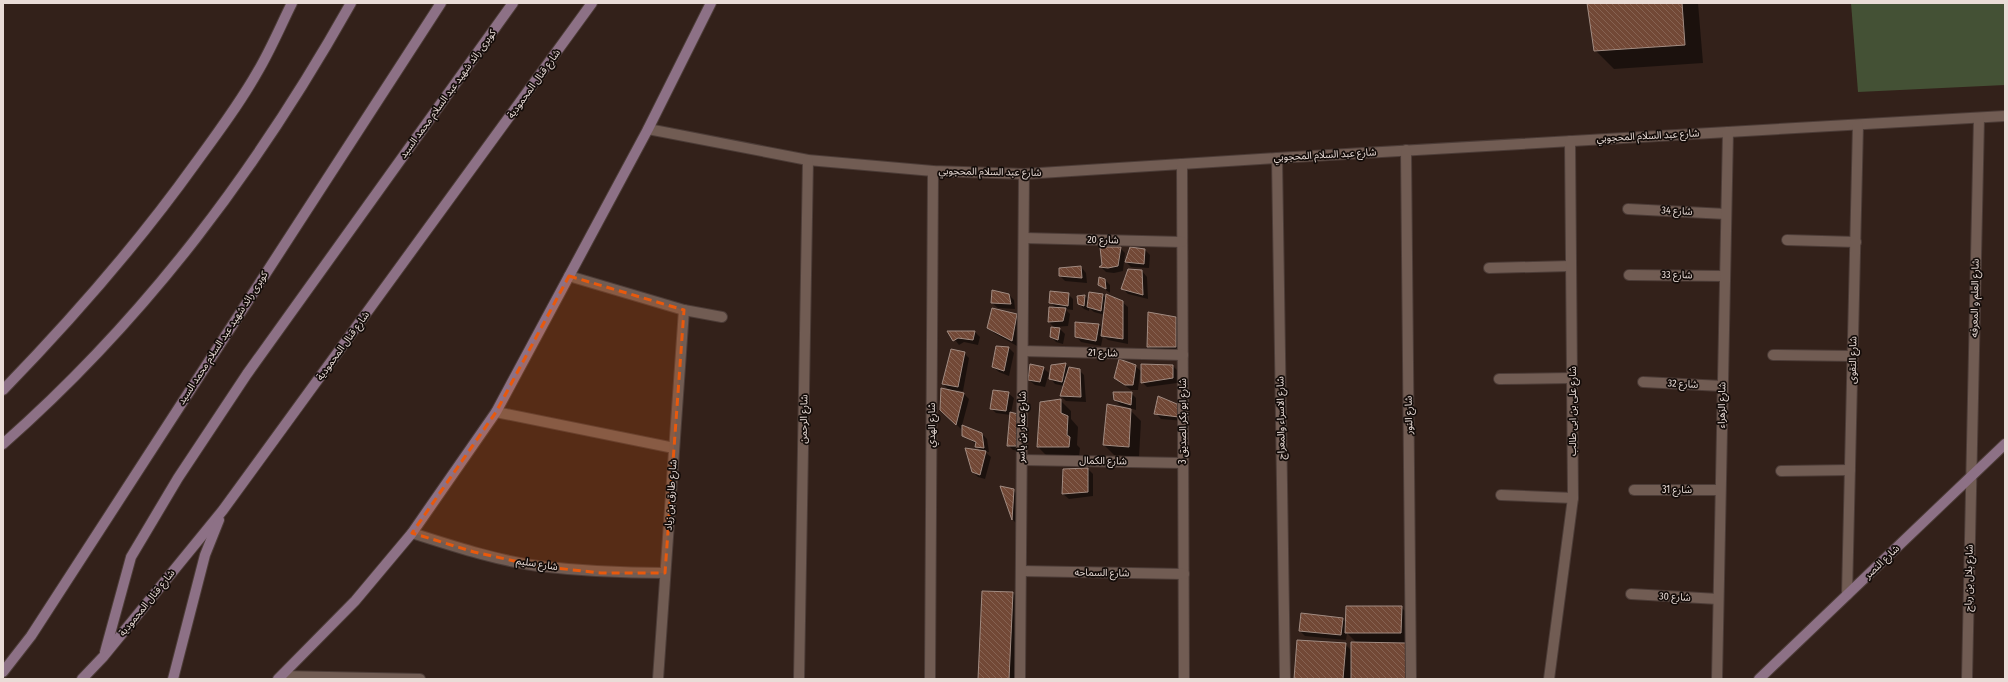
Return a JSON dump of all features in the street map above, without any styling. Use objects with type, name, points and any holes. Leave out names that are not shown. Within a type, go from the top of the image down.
[{"type":"main road","points":[[3,390],[60,332],[114,270],[165,205],[214,139],[259,71],[292,3]]},
{"type":"main road","points":[[3,444],[85,366],[137,310],[186,251],[233,190],[276,128],[316,65],[351,3]]},
{"type":"main road","name":"كوبرى رائد شهيد عبد السلام محمد السيد","points":[[3,672],[31,636],[441,3]]},
{"type":"main road","name":"كوبرى رائد شهيد عبد السلام محمد السيد","points":[[103,657],[131,557],[178,478],[247,374],[513,3]]},
{"type":"main road","name":"شارع قنال المحمودية","points":[[82,679],[103,657],[223,510],[592,3]]},
{"type":"main road","points":[[280,677],[355,601],[412,533],[496,412],[648,129],[711,3]]},
{"type":"main road","name":"شارع النصر","points":[[1759,679],[2005,444]]},
{"type":"main road","points":[[173,679],[205,556],[223,510]]},
{"type":"street","name":"شارع عبد السلام المحجوبي","points":[[648,129],[808,160],[933,171],[1024,174],[1406,150],[2005,116]]},
{"type":"street","name":"شارع العلم و المعرفه","points":[[1970,478],[1979,118]]},
{"type":"street","name":"شارع التقوى","points":[[1847,595],[1858,124]]},
{"type":"street","name":"شارع الزهراء","points":[[1717,679],[1728,132]]},
{"type":"street","name":"شارع على بن ابى طالب","points":[[1549,679],[1573,498],[1570,141]]},
{"type":"street","name":"شارع النور","points":[[1406,150],[1411,679]]},
{"type":"street","name":"شارع الاسراء والمعراج","points":[[1277,158],[1285,679]]},
{"type":"street","name":"شارع الرحمن","points":[[799,679],[808,160]]},
{"type":"street","name":"شارع ابو بكر الصديق 3","points":[[1182,164],[1184,679]]},
{"type":"street","name":"شارع الهدي","points":[[930,679],[933,171]]},
{"type":"street","name":"شارع عمار بن ياسر","points":[[1020,679],[1024,174]]},
{"type":"street","name":"شارع 34","points":[[1628,208],[1726,214]]},
{"type":"street","name":"شارع 20","points":[[1024,238],[1182,242]]},
{"type":"street","points":[[1787,240],[1856,242]]},
{"type":"street","points":[[1489,268],[1571,266]]},
{"type":"street","name":"شارع 33","points":[[1630,275],[1724,276]]},
{"type":"street","points":[[569,276],[684,310],[722,317]]},
{"type":"street","name":"شارع طارق بن زياد","points":[[658,679],[684,310]]},
{"type":"street","name":"شارع 21","points":[[1023,351],[1183,355]]},
{"type":"street","points":[[1774,355],[1853,356]]},
{"type":"street","points":[[1499,378],[1572,378]]},
{"type":"street","name":"شارع 32","points":[[1643,382],[1722,386]]},
{"type":"street","points":[[496,412],[674,448]]},
{"type":"street","name":"شارع الكمال","points":[[1022,460],[1183,463]]},
{"type":"street","points":[[1781,471],[1850,470]]},
{"type":"street","name":"شارع بلال بن رباح","points":[[1967,679],[1970,478]]},
{"type":"street","name":"شارع 31","points":[[1634,490],[1720,490]]},
{"type":"street","points":[[1501,495],[1573,498]]},
{"type":"street","name":"شارع سليم","points":[[412,533],[474,552],[537,566],[601,573],[665,573]]},
{"type":"street","name":"شارع السماحه","points":[[1021,571],[1184,574]]},
{"type":"street","name":"شارع 30","points":[[1631,594],[1718,600]]},
{"type":"street","points":[[280,677],[420,679]]},
{"type":"highlighted area","points":[[569,276],[684,310],[665,573],[601,573],[537,566],[474,552],[412,533],[496,412]]},
{"type":"green space","points":[[1851,3],[2005,3],[2005,85],[1858,92]]},
{"type":"building","points":[[1587,3],[1682,3],[1685,45],[1594,51]]},
{"type":"building","points":[[1100,247],[1121,247],[1118,266],[1108,268],[1099,267],[1102,265]]},
{"type":"building","points":[[1130,247],[1145,249],[1144,264],[1125,262]]},
{"type":"building","points":[[1081,266],[1082,278],[1059,276],[1059,268]]},
{"type":"building","points":[[1128,269],[1142,270],[1143,295],[1121,289]]},
{"type":"building","points":[[1099,277],[1105,279],[1106,289],[1098,285]]},
{"type":"building","points":[[992,290],[1009,294],[1011,304],[991,303]]},
{"type":"building","points":[[1050,291],[1069,293],[1068,306],[1049,303]]},
{"type":"building","points":[[1089,292],[1103,294],[1101,311],[1087,307]]},
{"type":"building","points":[[1106,294],[1123,301],[1123,339],[1101,336]]},
{"type":"building","points":[[1085,295],[1084,306],[1078,304],[1077,296]]},
{"type":"building","points":[[1049,307],[1066,308],[1063,321],[1048,322]]},
{"type":"building","points":[[992,308],[1017,314],[1012,341],[987,328]]},
{"type":"building","points":[[1148,312],[1176,317],[1176,347],[1147,347]]},
{"type":"building","points":[[1075,322],[1099,324],[1096,341],[1075,337]]},
{"type":"building","points":[[1051,327],[1060,328],[1058,340],[1050,337]]},
{"type":"building","points":[[947,331],[975,331],[973,340],[958,338],[953,341]]},
{"type":"building","points":[[996,346],[1009,347],[1004,371],[992,367]]},
{"type":"building","points":[[951,349],[965,352],[958,387],[942,384]]},
{"type":"building","points":[[1119,359],[1136,365],[1133,385],[1125,385],[1114,378]]},
{"type":"building","points":[[1066,363],[1062,382],[1049,379],[1051,365]]},
{"type":"building","points":[[1030,364],[1044,367],[1040,382],[1028,380]]},
{"type":"building","points":[[1141,364],[1173,365],[1173,378],[1141,383]]},
{"type":"building","points":[[1069,367],[1080,369],[1081,397],[1060,396]]},
{"type":"building","points":[[941,388],[964,393],[956,425],[940,410]]},
{"type":"building","points":[[993,390],[1009,392],[1006,411],[990,409]]},
{"type":"building","points":[[1113,392],[1132,392],[1131,405],[1114,400]]},
{"type":"building","points":[[1158,396],[1177,404],[1179,417],[1154,414]]},
{"type":"building","points":[[1061,399],[1061,413],[1068,416],[1067,435],[1070,437],[1069,447],[1037,447],[1040,402]]},
{"type":"building","points":[[1107,404],[1131,409],[1129,447],[1103,445]]},
{"type":"building","points":[[1010,412],[1018,414],[1017,446],[1007,446]]},
{"type":"building","points":[[962,425],[982,433],[984,448],[975,447],[976,442],[962,436]]},
{"type":"building","points":[[965,448],[986,451],[980,475],[972,472]]},
{"type":"building","points":[[1088,468],[1088,492],[1062,494],[1063,469]]},
{"type":"building","points":[[1000,486],[1014,489],[1012,520]]},
{"type":"building","points":[[982,591],[1013,592],[1009,679],[978,679]]},
{"type":"building","points":[[1346,606],[1402,606],[1401,633],[1345,633]]},
{"type":"building","points":[[1301,613],[1343,618],[1341,635],[1299,631]]},
{"type":"building","points":[[1297,640],[1346,643],[1343,679],[1294,679]]},
{"type":"building","points":[[1351,642],[1406,643],[1406,679],[1351,679]]}]
